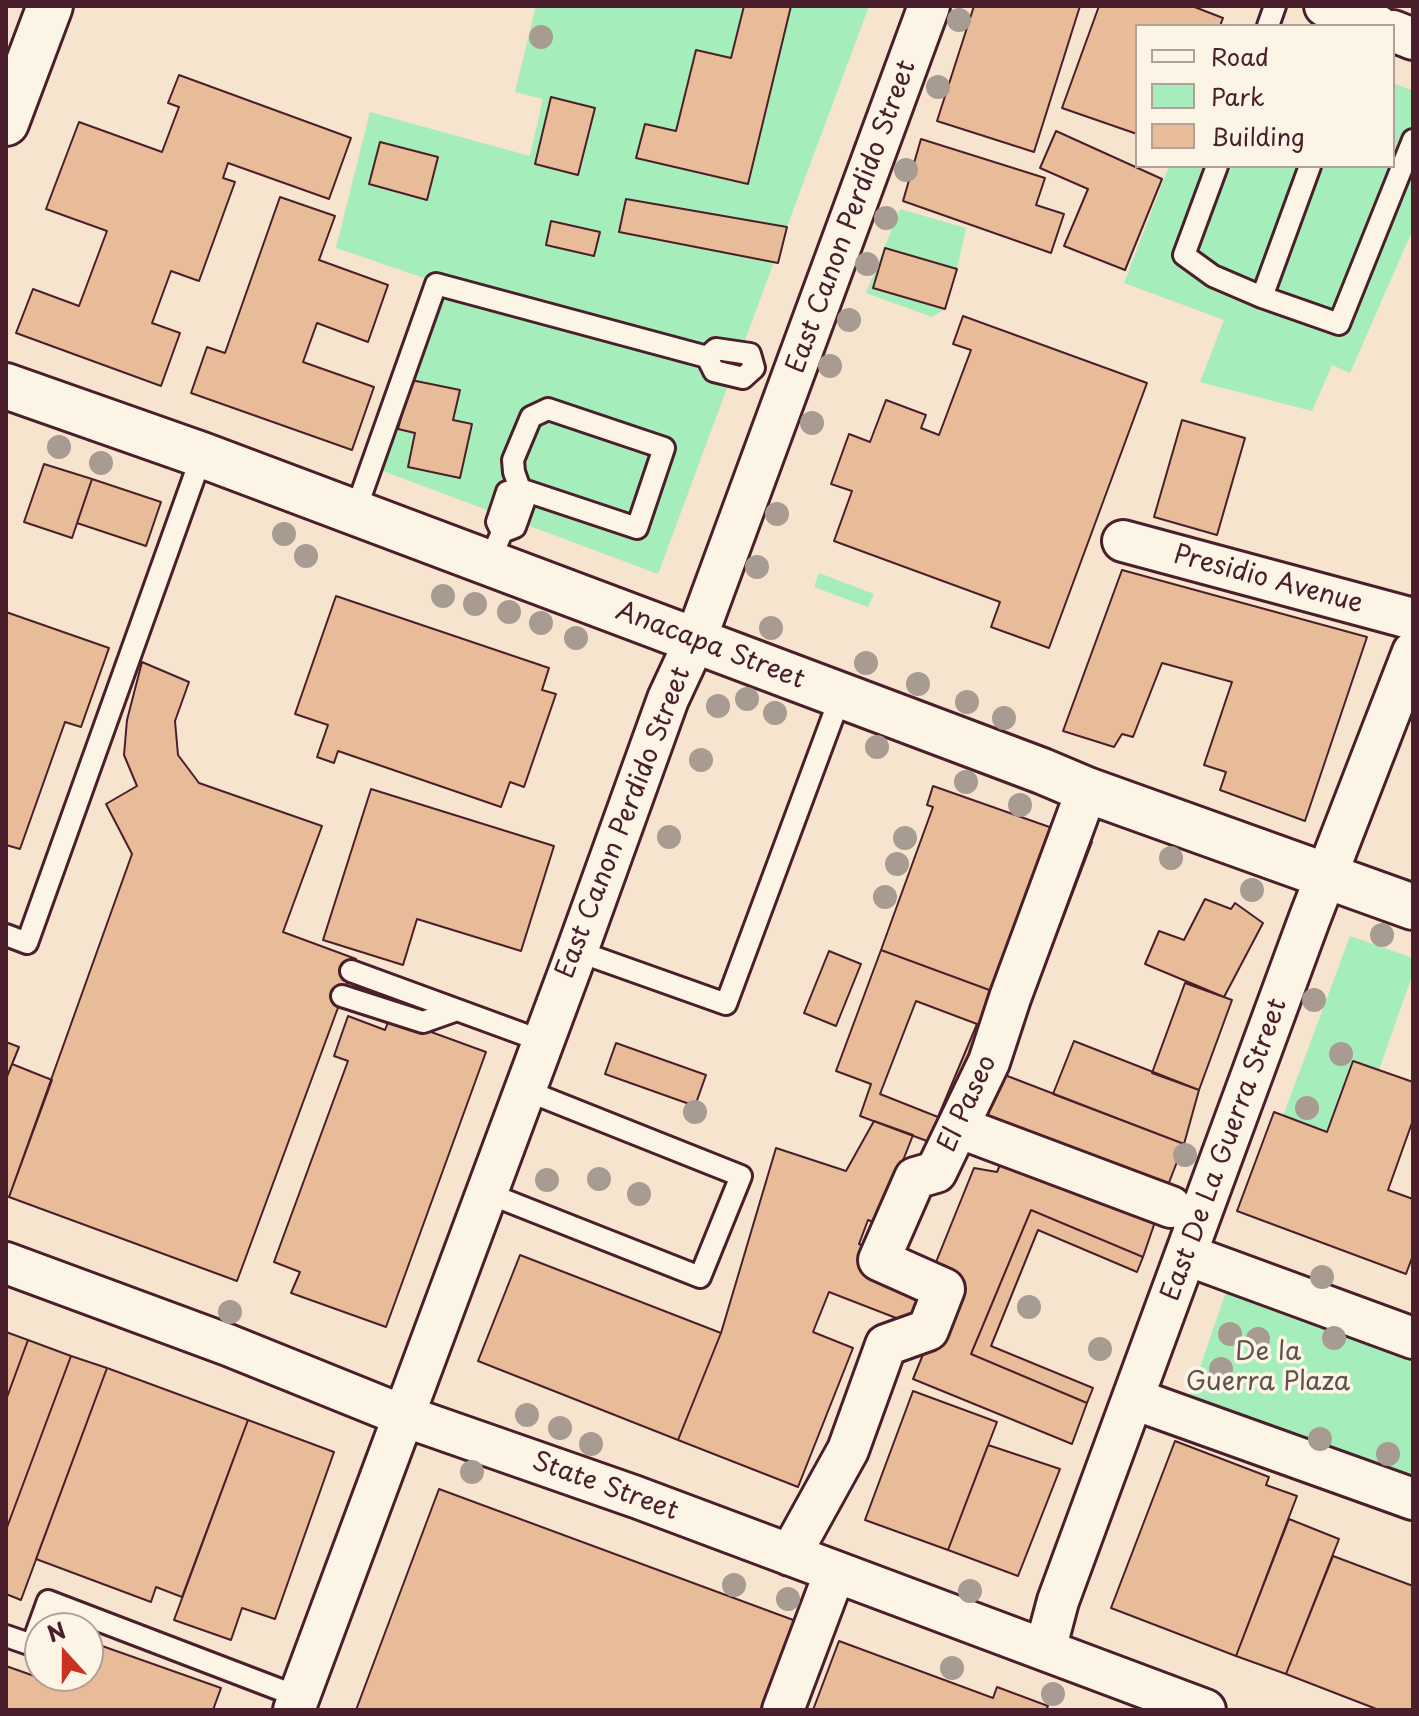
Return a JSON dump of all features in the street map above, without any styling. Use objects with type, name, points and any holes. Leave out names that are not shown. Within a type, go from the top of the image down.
[{"type":"street","points":[[8,113],[50,6]]},
{"type":"street","name":"East Canon Perdido Street","points":[[296,1703],[577,951],[671,690],[695,641],[773,373],[929,6]]},
{"type":"street","points":[[1325,6],[1370,24]]},
{"type":"street","name":"Anacapa Street","points":[[6,386],[355,512],[496,547],[695,641],[1087,790],[1413,907]]},
{"type":"street","name":"Presidio Avenue","points":[[1123,541],[1413,619]]},
{"type":"street","name":"East De La Guerra Street","points":[[1045,1650],[1058,1601],[1326,877],[1413,652]]},
{"type":"street","name":"El Paseo","points":[[790,1555],[848,1450],[886,1345],[928,1330],[944,1289],[879,1260],[915,1178],[936,1172],[989,1062],[1087,790]]},
{"type":"street","points":[[958,1127],[1171,1207]]},
{"type":"street","points":[[1187,1255],[1413,1338]]},
{"type":"street","name":"State Street","points":[[6,1263],[228,1345],[404,1416],[636,1497],[1045,1650],[1142,1699],[1205,1710]]},
{"type":"street","points":[[1134,1399],[1413,1499]]},
{"type":"street","points":[[783,1710],[835,1572]]},
{"type":"lane","points":[[1216,168],[1184,255],[1213,276],[1339,324],[1413,140]]},
{"type":"lane","points":[[1262,297],[1309,168]]},
{"type":"lane","points":[[355,512],[436,284],[707,357],[716,349],[750,354],[773,373]]},
{"type":"lane","points":[[496,547],[515,527],[525,499],[520,489],[513,460],[531,417],[548,409],[664,448],[637,528],[520,489]]},
{"type":"lane","points":[[6,935],[27,943],[202,455]]},
{"type":"lane","points":[[577,951],[726,1004],[841,695]]},
{"type":"lane","points":[[351,971],[542,1041]]},
{"type":"lane","points":[[342,996],[423,1022],[457,1010]]},
{"type":"lane","points":[[487,1193],[700,1277],[741,1176],[525,1090]]},
{"type":"lane","points":[[6,1636],[32,1645],[48,1601],[296,1703]]},
{"type":"shaded area","points":[[6,6],[1413,6],[1413,1710],[6,1710]]},
{"type":"green space","points":[[536,6],[869,6],[658,574],[375,468],[442,284],[336,248],[370,112],[530,156],[543,99],[515,92]]},
{"type":"green space","points":[[1395,84],[1413,91],[1413,229],[1350,373],[1332,365],[1312,411],[1200,382],[1224,320],[1124,283],[1168,168],[1395,168]]},
{"type":"green space","points":[[900,209],[966,228],[957,269],[937,299],[945,309],[932,317],[866,293]]},
{"type":"green space","points":[[819,573],[874,594],[868,607],[814,587]]},
{"type":"green space","points":[[1350,936],[1413,958],[1413,973],[1379,1070],[1353,1061],[1327,1132],[1283,1116]]},
{"type":"green space","name":"De la Guerra Plaza","points":[[1227,1289],[1413,1358],[1413,1483],[1188,1402]]},
{"type":"building","points":[[744,6],[791,6],[748,184],[636,158],[645,124],[676,131],[696,50],[731,58]]},
{"type":"building","points":[[974,6],[1080,6],[1034,152],[937,121]]},
{"type":"building","points":[[1099,6],[1192,6],[1223,18],[1221,24],[1135,24],[1135,133],[1062,108]]},
{"type":"building","points":[[179,75],[351,138],[329,199],[228,163],[223,178],[235,182],[199,281],[171,271],[152,323],[180,333],[161,386],[16,333],[33,289],[79,306],[107,231],[46,209],[79,122],[162,152],[179,107],[168,103]]},
{"type":"building","points":[[551,97],[595,108],[578,175],[535,164]]},
{"type":"building","points":[[1056,131],[1162,179],[1125,270],[1064,246],[1088,189],[1040,168]]},
{"type":"building","points":[[921,139],[1045,178],[1036,205],[1064,214],[1051,253],[903,201]]},
{"type":"building","points":[[380,142],[438,157],[427,200],[369,184]]},
{"type":"building","points":[[280,197],[335,216],[319,260],[388,285],[368,342],[317,323],[303,362],[374,387],[352,450],[191,393],[207,347],[225,353]]},
{"type":"building","points":[[626,199],[787,227],[778,263],[619,232]]},
{"type":"building","points":[[551,221],[600,232],[594,256],[546,245]]},
{"type":"building","points":[[885,248],[957,269],[945,309],[873,288]]},
{"type":"building","points":[[963,316],[1147,383],[1049,648],[991,627],[1000,602],[834,541],[852,491],[831,484],[849,434],[870,442],[886,400],[926,415],[921,428],[939,435],[971,350],[953,344]]},
{"type":"building","points":[[411,380],[460,390],[453,420],[472,424],[460,478],[408,467],[415,433],[398,429]]},
{"type":"building","points":[[1182,420],[1245,438],[1217,535],[1154,517]]},
{"type":"building","points":[[44,464],[92,479],[72,538],[24,522]]},
{"type":"building","points":[[92,479],[161,502],[146,546],[77,523]]},
{"type":"building","points":[[1122,570],[1367,637],[1305,821],[1220,790],[1226,772],[1204,765],[1232,682],[1162,663],[1133,737],[1122,734],[1114,747],[1063,731]]},
{"type":"building","points":[[336,596],[549,668],[542,690],[556,694],[524,787],[510,782],[501,807],[338,751],[334,763],[317,757],[328,725],[295,714]]},
{"type":"building","points":[[6,612],[109,648],[81,727],[65,722],[20,849],[6,845]]},
{"type":"building","points":[[142,662],[189,682],[175,721],[178,755],[199,783],[322,826],[283,932],[356,959],[237,1281],[9,1197],[132,854],[106,804],[137,786],[124,755],[127,720]]},
{"type":"building","points":[[933,786],[1092,842],[1030,1005],[881,950],[933,807],[927,805]]},
{"type":"building","points":[[371,789],[554,846],[521,951],[417,919],[403,965],[323,940]]},
{"type":"building","points":[[1205,899],[1231,909],[1235,903],[1263,923],[1224,997],[1145,964],[1159,931],[1184,940]]},
{"type":"building","points":[[881,950],[1030,1005],[1004,1075],[943,1147],[860,1116],[871,1084],[836,1071]],"holes":[[[916,1001],[977,1024],[938,1117],[880,1094]]]},
{"type":"building","points":[[829,951],[861,964],[836,1026],[804,1013]]},
{"type":"building","points":[[1185,983],[1232,1000],[1199,1090],[1152,1073]]},
{"type":"building","points":[[348,1016],[385,1030],[390,1017],[486,1052],[386,1327],[291,1293],[300,1272],[274,1262],[348,1061],[334,1056]]},
{"type":"building","points":[[1074,1041],[1199,1090],[1184,1144],[1053,1094]]},
{"type":"building","points":[[6,1042],[19,1047],[6,1079]]},
{"type":"building","points":[[616,1043],[706,1075],[695,1106],[605,1074]]},
{"type":"building","points":[[1353,1061],[1413,1082],[1413,1120],[1388,1190],[1413,1199],[1413,1255],[1406,1274],[1237,1211],[1274,1112],[1327,1132]]},
{"type":"building","points":[[12,1064],[52,1080],[9,1197],[6,1196],[6,1079]]},
{"type":"building","points":[[997,1072],[1184,1144],[1163,1198],[976,1127]]},
{"type":"building","points":[[874,1121],[913,1135],[878,1224],[868,1220],[859,1244],[937,1296],[922,1328],[829,1292],[813,1332],[853,1348],[798,1487],[678,1440],[721,1333],[776,1148],[846,1171]]},
{"type":"building","points":[[1005,1153],[1157,1216],[1143,1257],[1031,1210],[971,1354],[1087,1403],[1072,1444],[913,1379],[953,1281],[932,1272],[974,1168],[997,1172]]},
{"type":"building","points":[[1031,1210],[1143,1257],[1137,1272],[1038,1230],[991,1346],[1093,1388],[1087,1403],[971,1354]]},
{"type":"building","points":[[520,1255],[721,1333],[678,1440],[478,1361]]},
{"type":"building","points":[[6,1332],[28,1340],[6,1400]]},
{"type":"building","points":[[28,1340],[71,1356],[6,1530],[6,1400]]},
{"type":"building","points":[[71,1356],[107,1368],[21,1600],[6,1594],[6,1530]]},
{"type":"building","points":[[107,1368],[248,1420],[182,1597],[156,1587],[151,1602],[36,1559]]},
{"type":"building","points":[[913,1391],[997,1422],[948,1550],[865,1520]]},
{"type":"building","points":[[248,1420],[334,1452],[275,1619],[242,1608],[231,1640],[174,1620]]},
{"type":"building","points":[[1175,1441],[1269,1477],[1266,1485],[1297,1496],[1236,1656],[1111,1608]]},
{"type":"building","points":[[988,1445],[1060,1469],[1018,1576],[948,1550]]},
{"type":"building","points":[[439,1489],[796,1621],[762,1710],[356,1710]]},
{"type":"building","points":[[1289,1519],[1339,1539],[1286,1674],[1236,1656]]},
{"type":"building","points":[[1333,1556],[1413,1586],[1413,1710],[1379,1710],[1286,1674]]},
{"type":"building","points":[[839,1641],[993,1698],[997,1687],[1048,1706],[1046,1710],[813,1710]]},
{"type":"building","points":[[104,1647],[221,1688],[213,1710],[6,1710],[6,1666],[24,1672],[24,1692],[104,1692]]}]
